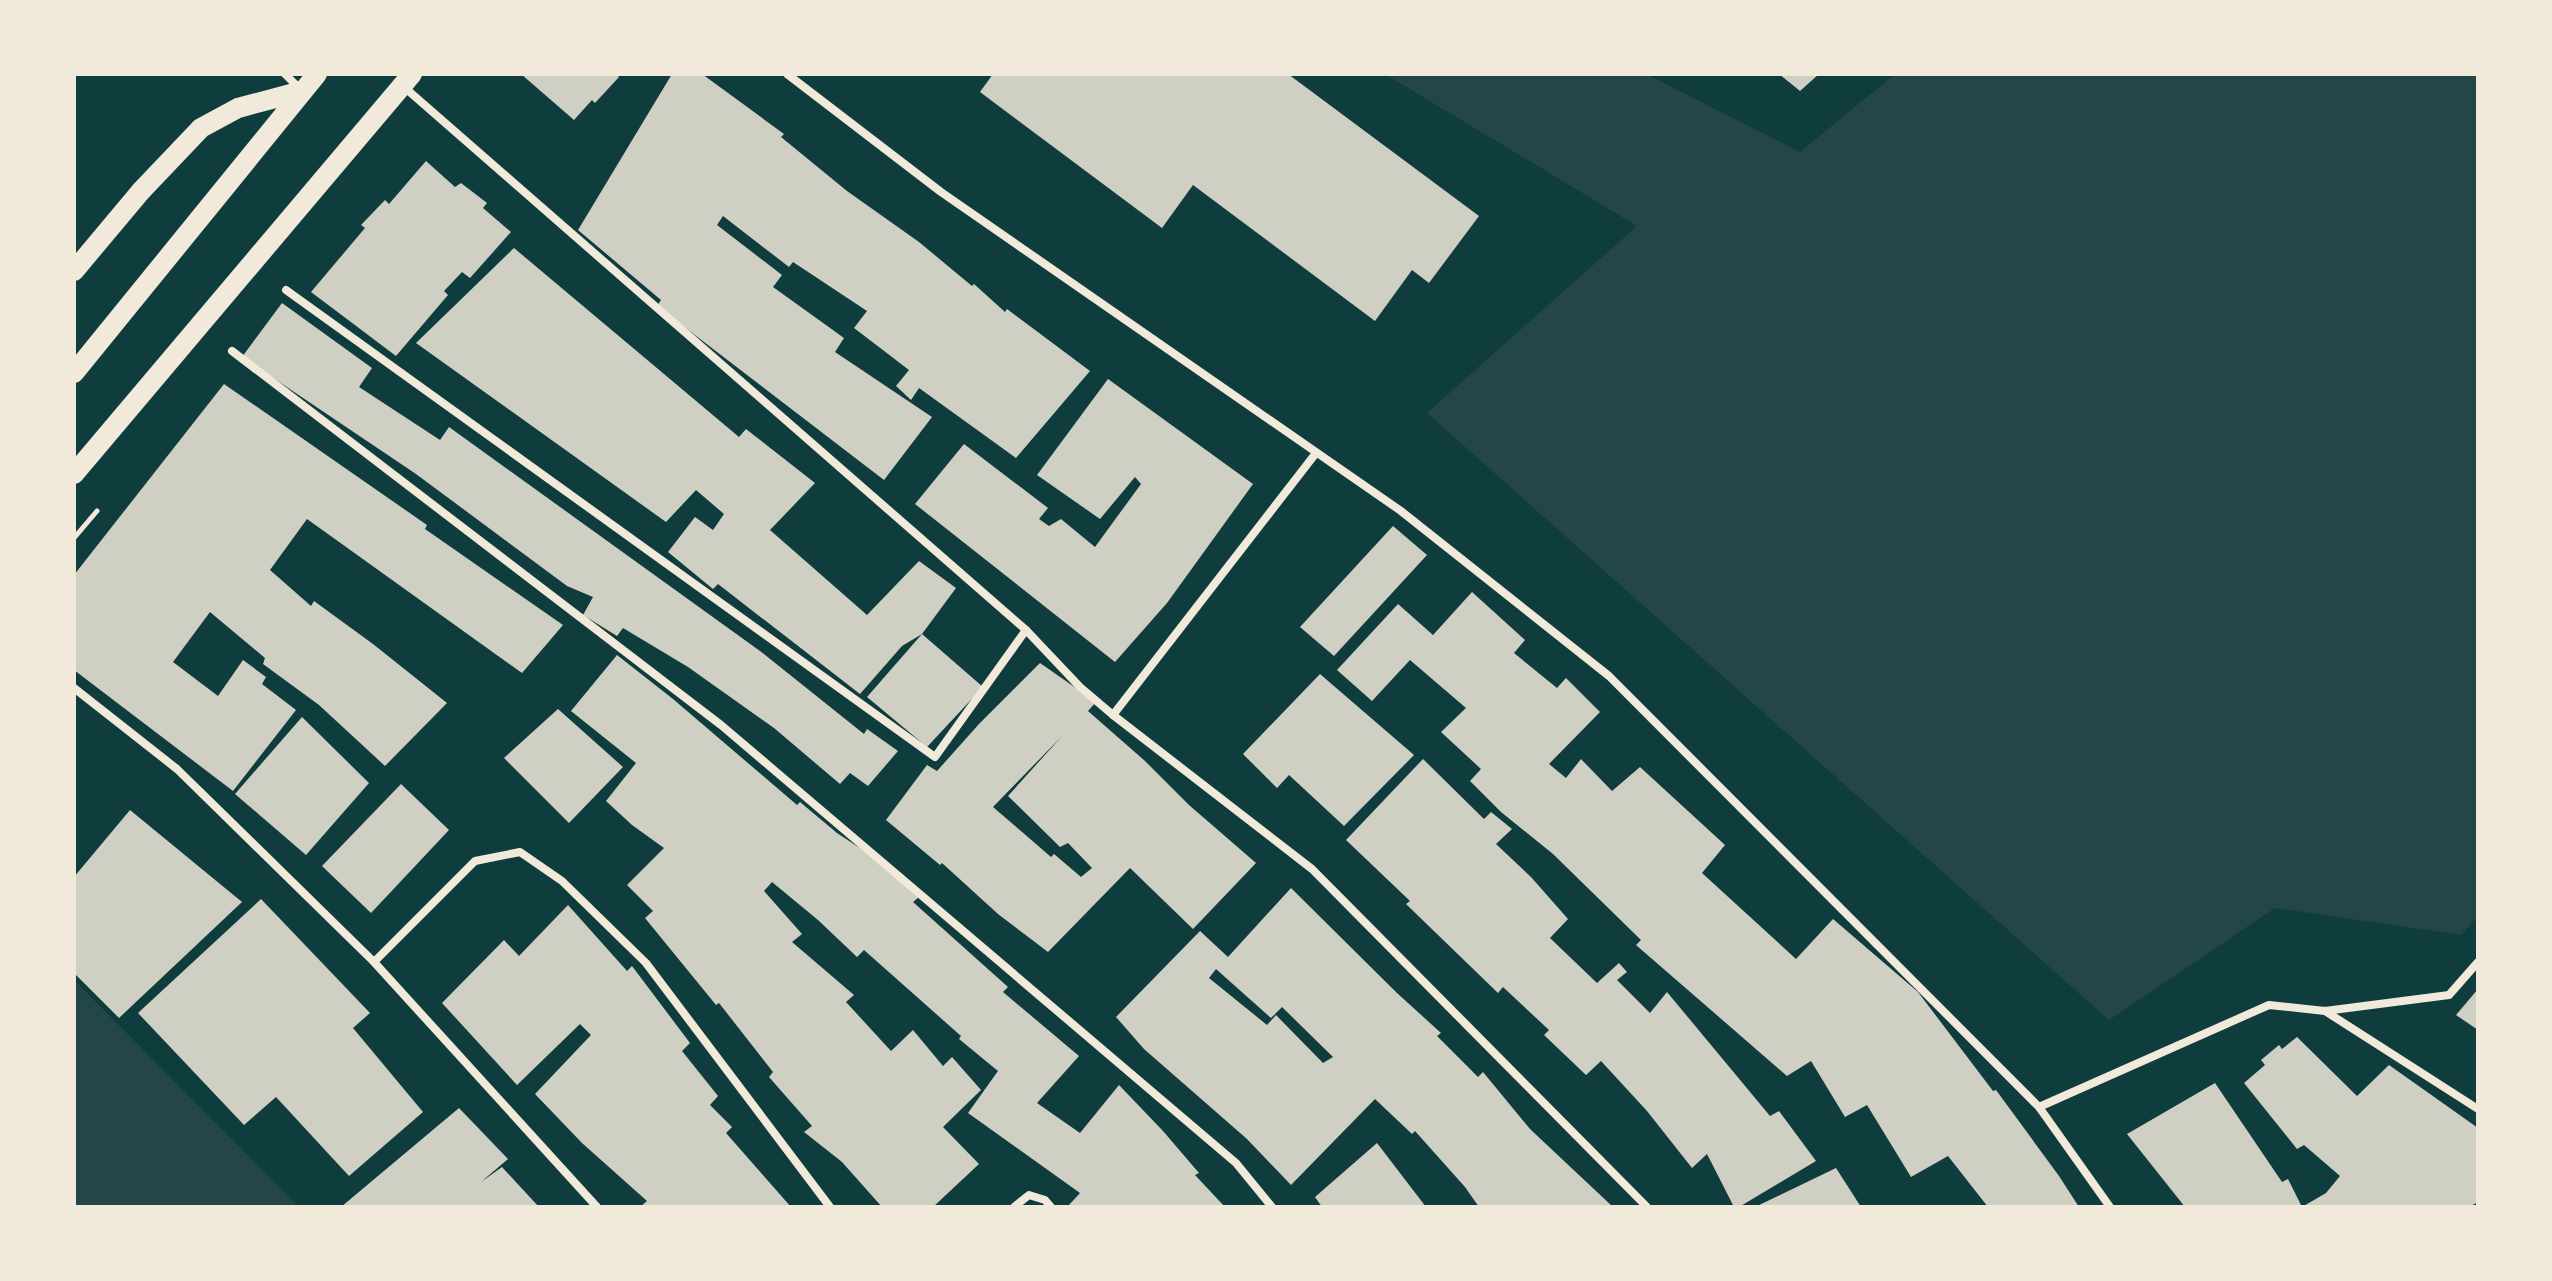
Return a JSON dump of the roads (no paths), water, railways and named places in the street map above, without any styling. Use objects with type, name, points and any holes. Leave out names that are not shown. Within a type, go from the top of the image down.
[{"type":"main road","points":[[74,373],[317,74]]},
{"type":"main road","points":[[74,474],[408,80]]},
{"type":"main road","points":[[74,271],[141,191],[201,128],[238,108],[302,91]]},
{"type":"street","points":[[285,74],[302,91]]},
{"type":"street","points":[[787,74],[941,192],[1401,511],[1609,676],[2039,1107],[2110,1207]]},
{"type":"street","points":[[408,80],[1026,630],[1080,687],[1312,869],[1647,1207]]},
{"type":"street","points":[[286,290],[935,757],[1026,630]]},
{"type":"street","points":[[232,351],[721,725],[1236,1163],[1272,1207]]},
{"type":"street","points":[[1113,715],[1316,453]]},
{"type":"street","points":[[74,688],[177,769],[374,962],[597,1207]]},
{"type":"street","points":[[374,962],[475,861],[520,852],[562,881],[646,963],[830,1207]]},
{"type":"street","points":[[2039,1107],[2269,1005],[2325,1011],[2449,995],[2478,962]]},
{"type":"street","points":[[2325,1011],[2478,1109]]},
{"type":"street","points":[[1014,1207],[1029,1195],[1045,1200],[1051,1207]]}]
